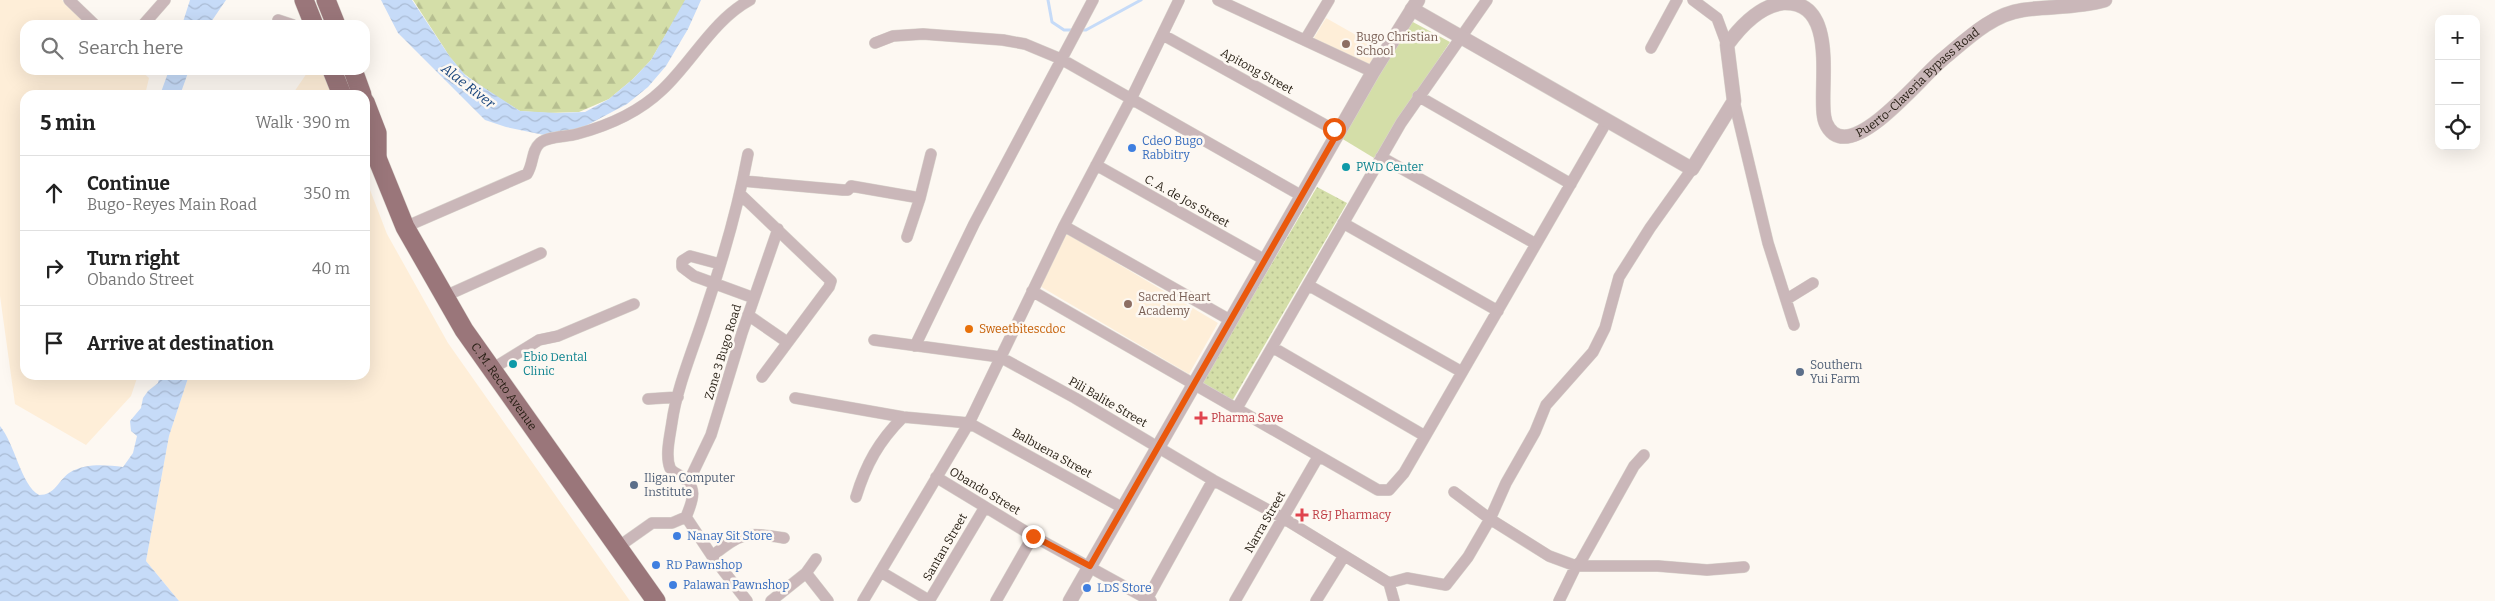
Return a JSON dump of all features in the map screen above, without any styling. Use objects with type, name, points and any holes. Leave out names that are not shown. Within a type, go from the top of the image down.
[{"type":"highway","points":[[304,0],[312,20]]},
{"type":"highway","points":[[334,75],[340,90]]},
{"type":"highway","points":[[355,75],[360,90]]},
{"type":"highway","name":"C. M. Recto Avenue","points":[[370,115],[377,133],[371,152],[405,227],[443,297],[656,601]]},
{"type":"street","points":[[70,0],[90,20]]},
{"type":"street","points":[[147,20],[165,0]]},
{"type":"street","points":[[405,227],[527,174],[532,166],[535,148],[543,140],[576,135],[597,128],[621,118],[642,106],[662,90],[727,17],[750,0]]},
{"type":"street","points":[[915,346],[974,224],[1093,0]]},
{"type":"street","points":[[863,601],[969,423],[1064,226],[1131,99],[1179,0]]},
{"type":"street","points":[[1218,0],[1373,72]]},
{"type":"street","points":[[1304,40],[1329,0]]},
{"type":"street","points":[[1238,408],[1381,157],[1418,96],[1487,0]]},
{"type":"street","points":[[1651,48],[1677,0]]},
{"type":"street","points":[[1693,0],[1717,18],[1727,45],[1734,101],[1768,243],[1794,325]]},
{"type":"street","name":"Puerto-Claveria Bypass Road","points":[[1727,45],[1741,26],[1774,4],[1796,4],[1808,10],[1816,20],[1824,51],[1824,116],[1831,131],[1839,136],[1847,137],[1867,128],[1939,62],[2000,17],[2021,10],[2076,6],[2105,0]]},
{"type":"street","points":[[1070,601],[1338,132],[1415,5],[1461,37],[1692,169]]},
{"type":"street","points":[[875,43],[893,36],[923,34],[1003,40],[1025,44],[1061,59],[1302,196]]},
{"type":"street","name":"Apitong Street","points":[[1163,35],[1338,132]]},
{"type":"street","points":[[1418,96],[1571,184]]},
{"type":"street","points":[[1394,601],[1389,583],[1407,578],[1446,585],[1468,557],[1535,432],[1546,405],[1593,352],[1605,328],[1619,278],[1650,228],[1692,169],[1734,101]]},
{"type":"street","points":[[1032,291],[1238,408],[1318,457],[1382,491],[1394,487],[1399,481],[1607,121]]},
{"type":"street","points":[[747,601],[712,556],[686,517],[693,493],[688,481],[675,473],[670,467],[668,454],[672,422],[678,397],[715,284],[740,194],[748,154]]},
{"type":"street","points":[[907,237],[920,198],[931,154]]},
{"type":"street","points":[[1381,157],[1536,244]]},
{"type":"street","name":"C. A. de Jos Street","points":[[1096,165],[1265,260]]},
{"type":"street","points":[[743,181],[843,190],[848,190],[851,186],[920,198]]},
{"type":"street","points":[[740,194],[831,281],[829,287],[762,377]]},
{"type":"street","points":[[1343,223],[1498,311]]},
{"type":"street","points":[[1064,226],[1230,320]]},
{"type":"street","name":"Zone 3 Bugo Road","points":[[688,481],[711,435],[748,315],[778,229]]},
{"type":"street","points":[[443,297],[541,252]]},
{"type":"street","points":[[720,264],[695,256],[685,257],[682,261],[682,267],[688,273],[754,298]]},
{"type":"street","points":[[1787,299],[1813,283]]},
{"type":"street","points":[[1308,285],[1462,372]]},
{"type":"street","points":[[492,369],[539,340],[558,336],[634,304]]},
{"type":"street","points":[[748,315],[787,342]]},
{"type":"street","name":"Pili Balite Street","points":[[874,340],[1000,357],[1213,480],[1283,518],[1389,583]]},
{"type":"street","points":[[1272,347],[1425,436]]},
{"type":"street","points":[[648,399],[678,397]]},
{"type":"street","points":[[795,398],[903,417],[969,423]]},
{"type":"street","points":[[856,496],[864,470],[874,449],[903,417]]},
{"type":"street","name":"Balbuena Street","points":[[969,423],[1123,508]]},
{"type":"street","points":[[1559,601],[1576,566],[1581,561],[1634,466],[1644,455]]},
{"type":"street","name":"Narra Street","points":[[1236,601],[1318,457]]},
{"type":"street","name":"Obando Street","points":[[936,477],[1033,536],[1090,566],[1148,600]]},
{"type":"street","points":[[1148,600],[1213,480]]},
{"type":"street","points":[[1454,492],[1490,519],[1549,556],[1576,566],[1658,566],[1707,570],[1744,567]]},
{"type":"street","name":"Santan Street","points":[[930,601],[984,507]]},
{"type":"street","points":[[618,547],[652,523],[672,523],[686,517]]},
{"type":"street","points":[[712,556],[730,540],[749,534],[784,538]]},
{"type":"street","points":[[996,601],[1033,536]]},
{"type":"street","points":[[1316,601],[1344,556]]},
{"type":"street","points":[[771,601],[806,573],[816,559]]},
{"type":"street","points":[[880,572],[930,601]]},
{"type":"street","points":[[806,573],[828,601]]},
{"type":"shaded area","points":[[0,0],[62,0],[84,20],[20,20],[20,75],[146,75],[149,78],[146,90],[20,90],[20,380],[136,380],[131,396],[86,445],[15,404],[0,296]]},
{"type":"shaded area","name":"Bugo Christian School","points":[[1326,18],[1379,48],[1367,68],[1312,41]]},
{"type":"shaded area","points":[[306,75],[326,75],[332,90],[295,90]]},
{"type":"shaded area","points":[[370,190],[387,234],[448,343],[630,601],[179,601],[146,561],[169,436],[187,380],[370,380]]},
{"type":"shaded area","name":"Sacred Heart Academy","points":[[1066,233],[1218,323],[1189,374],[1038,285]]},
{"type":"green space","points":[[413,0],[686,0],[651,60],[633,79],[609,99],[579,112],[548,113],[520,111],[490,93],[463,73],[450,57]]},
{"type":"green space","points":[[1411,21],[1450,42],[1374,158],[1341,138]]},
{"type":"green space","points":[[1317,187],[1347,203],[1231,403],[1200,385]]},
{"type":"water","points":[[190,0],[226,0],[212,20],[184,20]]},
{"type":"water","name":"Alae River","points":[[381,0],[412,0],[450,57],[466,76],[520,111],[557,113],[585,112],[609,99],[633,79],[651,60],[685,0],[701,0],[688,29],[666,66],[648,87],[627,104],[578,130],[544,135],[506,127],[485,120],[398,33]]},
{"type":"water","points":[[167,75],[187,75],[182,90],[162,90]]},
{"type":"water","points":[[159,380],[187,380],[169,436],[146,561],[179,601],[0,601],[0,426],[10,443],[27,483],[39,495],[49,493],[65,476],[75,470],[96,466],[123,467],[133,453],[137,436],[131,431],[130,421],[141,408],[143,398],[148,391],[158,383]]},
{"type":"waterway","points":[[1048,0],[1052,22],[1064,30],[1073,30]]},
{"type":"waterway","points":[[1082,30],[1086,30],[1141,0]]},
{"type":"place","name":"Bugo Christian School","points":[[1346,44]]},
{"type":"place","name":"CdeO Bugo Rabbitry","points":[[1132,148]]},
{"type":"place","name":"PWD Center","points":[[1346,167]]},
{"type":"place","name":"Sacred Heart Academy","points":[[1128,304]]},
{"type":"place","name":"Sweetbitescdoc","points":[[969,329]]},
{"type":"place","name":"Ebio Dental Clinic","points":[[513,364]]},
{"type":"place","name":"Southern Yui Farm","points":[[1800,372]]},
{"type":"place","name":"Pharma Save","points":[[1201,418]]},
{"type":"place","name":"Iligan Computer Institute","points":[[634,485]]},
{"type":"place","name":"R&J Pharmacy","points":[[1302,515]]},
{"type":"place","name":"Nanay Sit Store","points":[[677,536]]},
{"type":"place","name":"RD Pawnshop","points":[[656,565]]},
{"type":"place","name":"Palawan Pawnshop","points":[[673,585]]},
{"type":"place","name":"LDS Store","points":[[1087,588]]},
{"type":"route","points":[[1033,536],[1090,566],[1338,132],[1334,129]]}]
